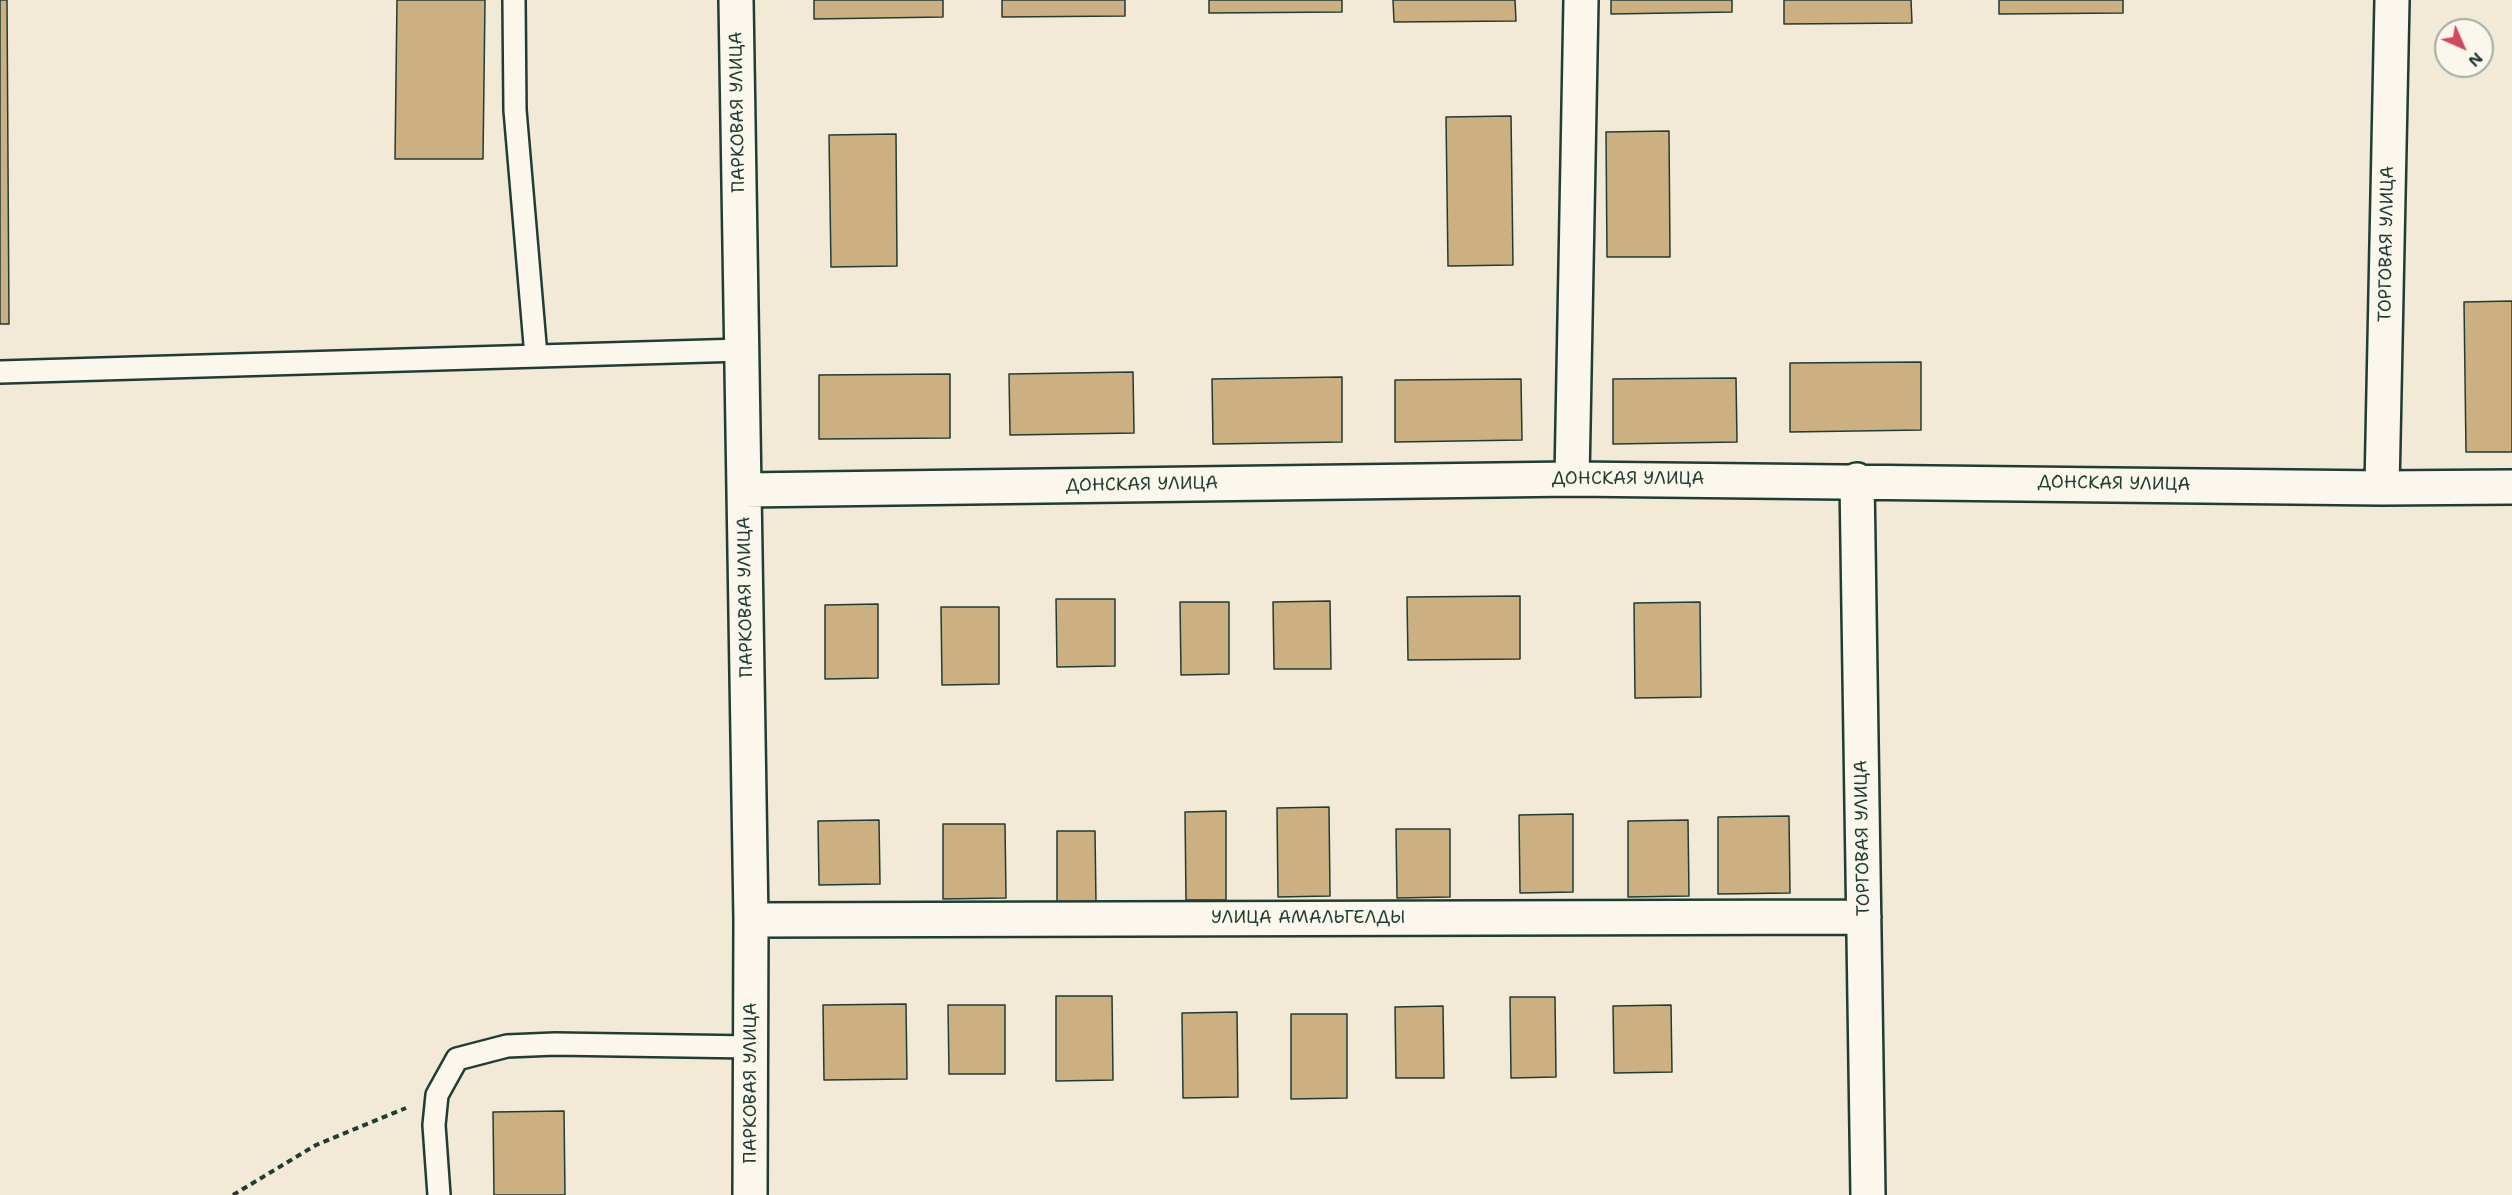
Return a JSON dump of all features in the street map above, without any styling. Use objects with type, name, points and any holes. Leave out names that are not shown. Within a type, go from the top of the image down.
[{"type":"street","name":"ПАРКОВАЯ УЛИЦА","points":[[736,0],[751,920],[750,1195]]},
{"type":"street","points":[[1572,479],[1581,0]]},
{"type":"street","name":"ТОРГОВАЯ УЛИЦА","points":[[2382,488],[2392,0]]},
{"type":"street","name":"ДОНСКАЯ УЛИЦА","points":[[744,490],[1572,479],[1857,480],[2382,488],[2512,487]]},
{"type":"street","name":"ТОРГОВАЯ УЛИЦА","points":[[1857,480],[1868,1195]]},
{"type":"street","name":"УЛИЦА АМАЛЬГЕЛДЫ","points":[[751,920],[1864,917]]},
{"type":"lane","points":[[514,0],[515,110],[536,356]]},
{"type":"lane","points":[[0,372],[741,350]]},
{"type":"lane","points":[[439,1195],[434,1125],[437,1095],[457,1059],[507,1046],[555,1044],[751,1047]]},
{"type":"path","points":[[233,1195],[316,1145],[437,1095]]},
{"type":"building","points":[[0,0],[7,0],[9,324],[0,324]]},
{"type":"building","points":[[397,0],[485,0],[483,159],[395,159]]},
{"type":"building","points":[[814,0],[943,0],[943,17],[814,19]]},
{"type":"building","points":[[1002,0],[1125,0],[1125,16],[1002,17]]},
{"type":"building","points":[[1209,0],[1342,0],[1342,12],[1209,13]]},
{"type":"building","points":[[1393,0],[1515,0],[1516,21],[1394,22]]},
{"type":"building","points":[[1611,0],[1732,0],[1732,12],[1611,14]]},
{"type":"building","points":[[1784,0],[1911,0],[1912,23],[1784,24]]},
{"type":"building","points":[[1999,0],[2123,0],[2123,13],[1999,14]]},
{"type":"building","points":[[1511,116],[1513,265],[1448,266],[1446,117]]},
{"type":"building","points":[[1669,131],[1670,257],[1607,257],[1606,132]]},
{"type":"building","points":[[896,134],[897,266],[831,267],[829,135]]},
{"type":"building","points":[[2512,301],[2512,452],[2466,452],[2464,302]]},
{"type":"building","points":[[1921,362],[1921,430],[1790,432],[1790,363]]},
{"type":"building","points":[[1133,372],[1134,433],[1010,435],[1009,374]]},
{"type":"building","points":[[950,374],[950,438],[819,439],[819,375]]},
{"type":"building","points":[[1342,377],[1342,442],[1213,444],[1212,379]]},
{"type":"building","points":[[1736,378],[1737,442],[1613,444],[1613,379]]},
{"type":"building","points":[[1521,379],[1522,440],[1395,442],[1395,380]]},
{"type":"building","points":[[1520,596],[1520,659],[1408,660],[1407,597]]},
{"type":"building","points":[[1056,599],[1115,599],[1115,666],[1057,667]]},
{"type":"building","points":[[1330,601],[1331,669],[1274,669],[1273,602]]},
{"type":"building","points":[[1180,602],[1229,602],[1229,674],[1181,675]]},
{"type":"building","points":[[1700,602],[1701,697],[1635,698],[1634,603]]},
{"type":"building","points":[[878,604],[878,678],[825,679],[825,605]]},
{"type":"building","points":[[941,607],[999,607],[999,684],[942,685]]},
{"type":"building","points":[[1329,807],[1330,896],[1278,897],[1277,808]]},
{"type":"building","points":[[1226,811],[1226,900],[1186,900],[1185,812]]},
{"type":"building","points":[[1573,814],[1573,892],[1520,893],[1519,815]]},
{"type":"building","points":[[1789,816],[1790,893],[1718,894],[1718,817]]},
{"type":"building","points":[[879,820],[880,884],[819,885],[818,821]]},
{"type":"building","points":[[1688,820],[1689,896],[1628,897],[1628,821]]},
{"type":"building","points":[[943,824],[1005,824],[1006,898],[943,899]]},
{"type":"building","points":[[1396,829],[1450,829],[1450,897],[1397,898]]},
{"type":"building","points":[[1057,831],[1095,831],[1096,903],[1057,904]]},
{"type":"building","points":[[1056,996],[1112,996],[1113,1080],[1056,1081]]},
{"type":"building","points":[[1510,997],[1555,997],[1556,1077],[1511,1078]]},
{"type":"building","points":[[906,1004],[907,1079],[824,1080],[823,1005]]},
{"type":"building","points":[[948,1005],[1005,1005],[1005,1074],[949,1074]]},
{"type":"building","points":[[1671,1005],[1672,1072],[1614,1073],[1613,1006]]},
{"type":"building","points":[[1443,1006],[1444,1078],[1396,1078],[1395,1007]]},
{"type":"building","points":[[1237,1012],[1238,1097],[1183,1098],[1182,1013]]},
{"type":"building","points":[[1291,1014],[1347,1014],[1347,1098],[1291,1099]]},
{"type":"building","points":[[564,1111],[565,1195],[494,1195],[493,1112]]}]
